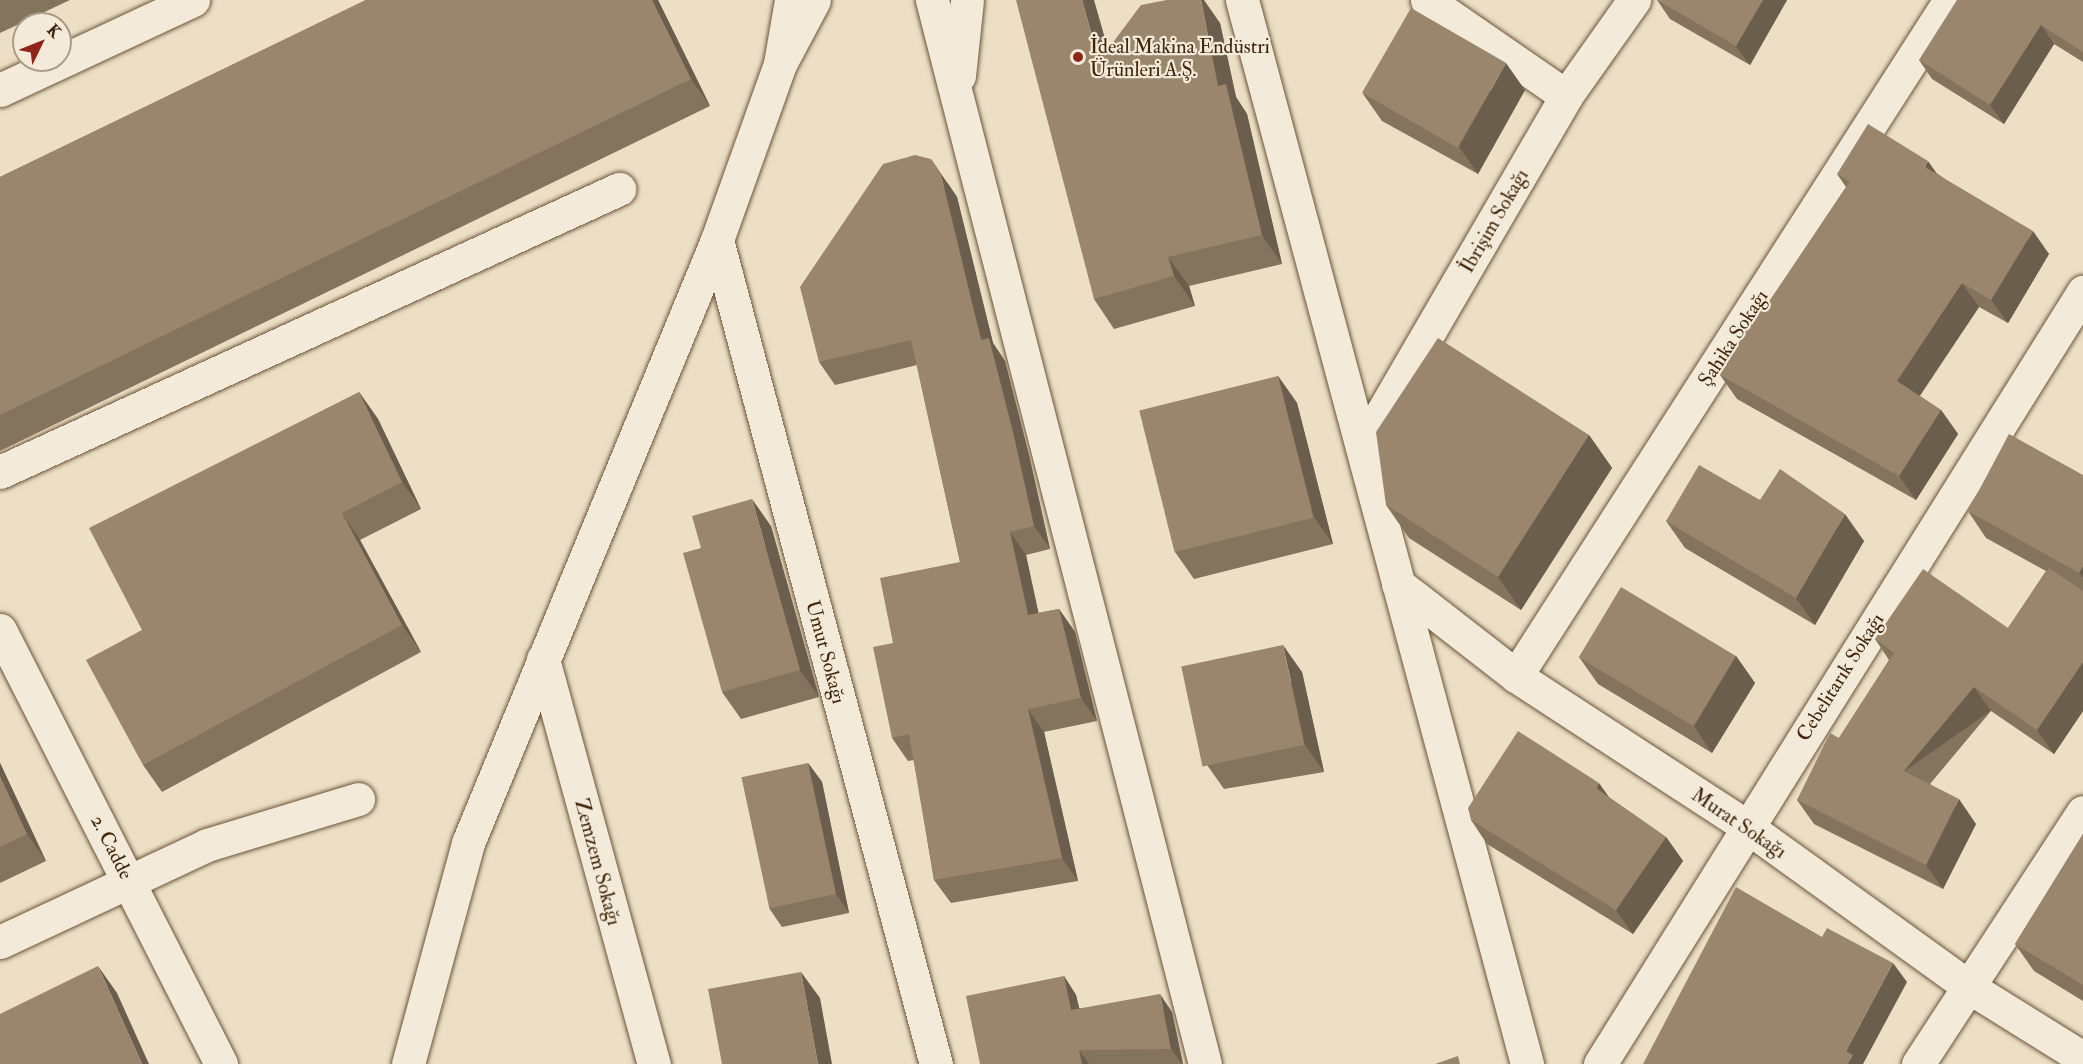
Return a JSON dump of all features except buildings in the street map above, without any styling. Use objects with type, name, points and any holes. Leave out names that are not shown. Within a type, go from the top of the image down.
[{"type":"street","points":[[0,90],[194,0]]},
{"type":"street","points":[[780,64],[791,0]]},
{"type":"street","points":[[408,1064],[468,843],[717,240],[780,64],[814,0]]},
{"type":"street","points":[[932,0],[1205,1064]]},
{"type":"street","points":[[956,99],[967,0]]},
{"type":"street","points":[[1242,0],[1527,1064]]},
{"type":"street","points":[[1427,0],[1566,96]]},
{"type":"street","name":"İbrişim Sokağı","points":[[1362,447],[1566,96],[1634,0]]},
{"type":"street","name":"Şahika Sokağı","points":[[1516,676],[1950,0]]},
{"type":"street","points":[[0,472],[619,189]]},
{"type":"street","name":"Umut Sokağı","points":[[717,240],[936,1064]]},
{"type":"street","name":"Cebelitarık Sokağı","points":[[1600,1064],[1746,826],[2083,292]]},
{"type":"street","name":"Murat Sokağı","points":[[1398,584],[1516,676],[1746,826],[1972,988],[2083,1058]]},
{"type":"street","name":"2. Cadde","points":[[0,630],[131,883],[221,1064]]},
{"type":"street","name":"Zemzem Sokağı","points":[[543,659],[654,1064]]},
{"type":"street","points":[[0,942],[131,883],[207,845],[358,799]]},
{"type":"street","points":[[1918,1064],[1972,988],[2083,812]]},
{"type":"place","name":"İdeal Makina Endüstri Ürünleri A.Ş.","points":[[1078,57]]}]
